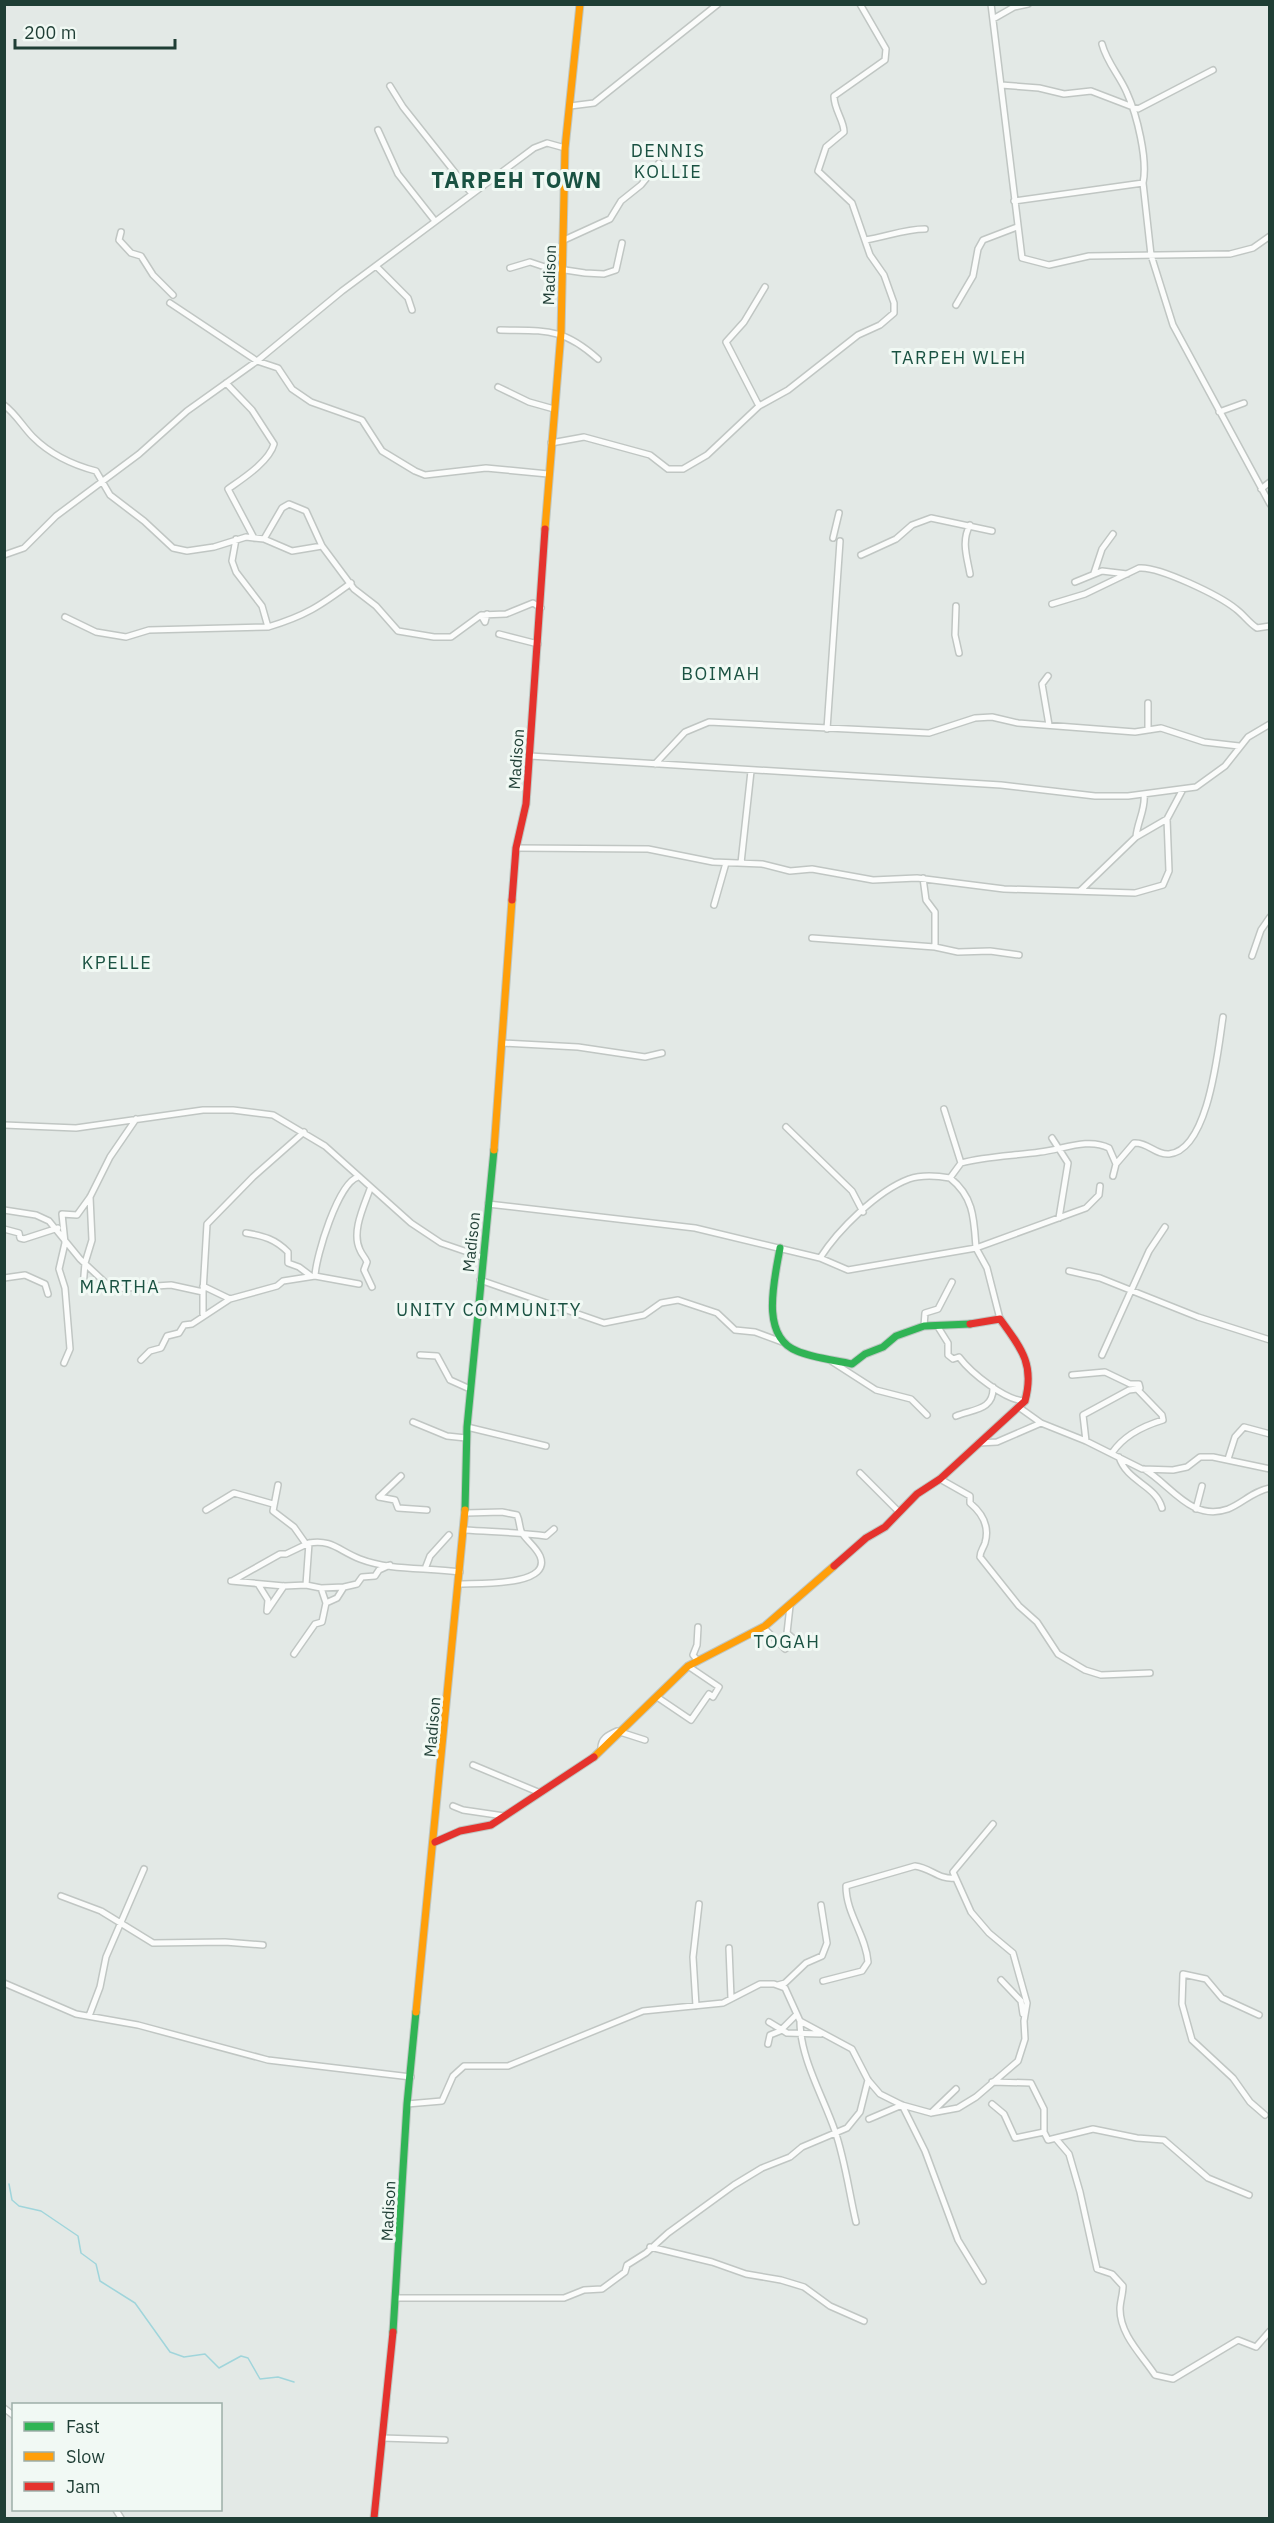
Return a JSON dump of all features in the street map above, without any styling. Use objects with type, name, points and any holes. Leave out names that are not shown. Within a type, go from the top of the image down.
[{"type":"street","name":"Madison","points":[[374,2518],[396,2298],[407,2104],[465,1530],[466,1438],[502,1043],[516,848],[526,804],[530,756],[548,474],[561,333],[565,148],[580,4]]},
{"type":"street","points":[[570,106],[594,103],[718,4]]},
{"type":"street","points":[[551,443],[584,437],[650,455],[668,469],[683,469],[707,456],[759,406],[788,390],[858,335],[880,325],[894,313],[894,303],[884,275],[870,255],[852,203],[818,171],[826,147],[844,132],[834,106],[834,96],[885,60],[886,49],[860,4]]},
{"type":"street","points":[[991,4],[1022,258],[1049,265],[1089,256],[1230,254],[1253,248],[1269,236]]},
{"type":"street","points":[[993,19],[1014,7],[1028,4]]},
{"type":"street","points":[[1102,44],[1106,58],[1127,93],[1131,108],[1146,169],[1143,183],[1151,255],[1173,325],[1269,504]]},
{"type":"street","points":[[1001,85],[1039,88],[1064,94],[1091,91],[1110,96],[1131,108],[1138,109],[1213,70]]},
{"type":"street","points":[[390,86],[403,107],[472,194]]},
{"type":"street","points":[[378,130],[398,174],[435,221]]},
{"type":"street","points":[[4,555],[24,548],[56,516],[376,266],[534,148],[547,143],[565,148]]},
{"type":"street","points":[[564,240],[610,219],[621,201],[641,185],[658,163]]},
{"type":"street","points":[[1014,201],[1143,183]]},
{"type":"street","points":[[956,305],[973,276],[978,249],[983,240],[1017,227]]},
{"type":"street","points":[[865,240],[925,229]]},
{"type":"street","points":[[121,232],[119,240],[122,245],[131,253],[141,256],[153,275],[172,295]]},
{"type":"street","points":[[510,268],[530,262],[604,274],[616,270],[622,243]]},
{"type":"street","points":[[376,266],[408,298],[412,310]]},
{"type":"street","points":[[759,406],[726,342],[744,321],[765,287]]},
{"type":"street","points":[[170,303],[257,361],[278,368],[292,389],[310,402],[362,420],[382,451],[391,459],[425,475],[486,468],[548,474]]},
{"type":"street","points":[[500,330],[561,333],[581,344],[598,359]]},
{"type":"street","points":[[226,383],[252,410],[274,444],[272,451],[228,489],[254,538]]},
{"type":"street","points":[[498,387],[529,402],[554,409]]},
{"type":"street","points":[[1219,412],[1244,403]]},
{"type":"street","points":[[4,405],[14,413],[35,439],[70,464],[96,471],[110,495],[144,521],[173,548],[187,551],[236,539],[254,538],[264,539],[292,551],[322,546]]},
{"type":"street","points":[[1261,489],[1269,482]]},
{"type":"street","points":[[264,539],[282,508],[289,504],[306,511],[322,546],[351,583],[399,631],[435,637],[451,637],[484,615],[506,614],[533,603],[541,608]]},
{"type":"street","points":[[833,538],[839,513]]},
{"type":"street","points":[[861,555],[896,539],[912,525],[931,518],[992,531]]},
{"type":"street","points":[[970,525],[965,534],[970,574]]},
{"type":"street","points":[[1094,573],[1102,549],[1113,534]]},
{"type":"street","points":[[236,539],[232,561],[236,572],[262,606],[268,627]]},
{"type":"street","points":[[827,729],[840,541]]},
{"type":"street","points":[[1052,604],[1085,594],[1126,574],[1147,567],[1155,572],[1168,573],[1223,600],[1257,628],[1269,626]]},
{"type":"street","points":[[1075,582],[1102,571],[1126,574]]},
{"type":"street","points":[[65,617],[96,632],[126,637],[149,630],[268,627],[295,620],[316,609],[351,583]]},
{"type":"street","points":[[956,606],[955,635],[959,653]]},
{"type":"street","points":[[500,634],[538,644]]},
{"type":"street","points":[[1048,676],[1042,684],[1049,724]]},
{"type":"street","points":[[1148,703],[1148,730]]},
{"type":"street","points":[[655,764],[685,732],[709,722],[929,733],[975,718],[1135,732],[1161,728],[1204,742],[1239,746]]},
{"type":"street","points":[[530,756],[1001,785],[1095,796],[1144,795],[1196,787],[1226,766],[1239,746],[1269,724]]},
{"type":"street","points":[[741,863],[751,771]]},
{"type":"street","points":[[516,848],[648,849],[726,863],[762,864],[790,871],[812,869],[873,880],[923,878],[1004,889],[1135,893],[1163,885],[1169,871],[1167,819],[1183,789]]},
{"type":"street","points":[[1173,791],[1175,804]]},
{"type":"street","points":[[1136,837],[1137,825],[1145,804],[1144,795]]},
{"type":"street","points":[[1080,891],[1136,837],[1167,819]]},
{"type":"street","points":[[714,905],[726,863]]},
{"type":"street","points":[[923,878],[926,900],[935,912],[934,947]]},
{"type":"street","points":[[1252,956],[1261,930],[1269,917]]},
{"type":"street","points":[[812,938],[934,947],[958,952],[990,951],[1018,955]]},
{"type":"street","points":[[1113,1176],[1116,1164],[1134,1143],[1145,1144],[1159,1153],[1171,1154],[1188,1144],[1203,1116],[1213,1080],[1223,1017]]},
{"type":"street","points":[[502,1043],[578,1047],[645,1057],[662,1053]]},
{"type":"street","points":[[944,1109],[961,1163]]},
{"type":"street","points":[[4,1125],[76,1128],[203,1110],[233,1110],[273,1115],[325,1146],[370,1189],[411,1223],[441,1243],[482,1257]]},
{"type":"street","points":[[136,1119],[110,1157],[90,1197],[77,1215],[62,1214],[60,1228],[64,1239],[112,1289],[171,1285],[203,1289],[230,1299]]},
{"type":"street","points":[[786,1127],[852,1191],[862,1212]]},
{"type":"street","points":[[203,1314],[207,1224],[253,1177],[304,1132]]},
{"type":"street","points":[[1052,1138],[1068,1163],[1059,1218]]},
{"type":"street","points":[[950,1178],[961,1163],[989,1155],[1075,1145],[1103,1145],[1109,1148],[1116,1164]]},
{"type":"street","points":[[313,1276],[316,1256],[326,1231],[348,1183],[358,1177]]},
{"type":"street","points":[[435,1842],[460,1831],[491,1825],[601,1750],[688,1666],[763,1627],[790,1606],[828,1569],[866,1538],[885,1527],[898,1511],[940,1479],[1025,1401],[1030,1385],[1029,1365],[1000,1319],[987,1268],[976,1248],[971,1202],[964,1191],[950,1178],[911,1178],[889,1189],[835,1236],[820,1258]]},
{"type":"street","points":[[488,1204],[695,1228],[820,1258],[849,1270],[976,1248],[1086,1208],[1099,1195],[1100,1186]]},
{"type":"street","points":[[370,1189],[363,1207],[357,1236],[360,1250],[367,1262],[364,1270],[372,1287]]},
{"type":"street","points":[[83,1288],[85,1263],[92,1239],[90,1197]]},
{"type":"street","points":[[4,1210],[36,1215],[60,1228]]},
{"type":"street","points":[[1102,1355],[1149,1251],[1165,1227]]},
{"type":"street","points":[[4,1228],[20,1233],[20,1238],[24,1239],[60,1228]]},
{"type":"street","points":[[246,1233],[270,1238],[279,1243],[288,1252],[288,1263],[313,1276],[359,1284]]},
{"type":"street","points":[[64,1239],[59,1269],[65,1288],[70,1348],[64,1364]]},
{"type":"street","points":[[780,1248],[771,1310],[782,1342]]},
{"type":"street","points":[[1069,1271],[1100,1278],[1198,1317],[1269,1340]]},
{"type":"street","points":[[4,1278],[26,1275],[45,1284],[48,1294]]},
{"type":"street","points":[[141,1360],[150,1351],[161,1348],[167,1336],[179,1333],[184,1325],[192,1324],[203,1314],[230,1299],[277,1286],[283,1281],[313,1276]]},
{"type":"street","points":[[480,1280],[604,1323],[644,1315],[661,1303],[678,1300],[717,1313],[735,1330],[755,1332],[782,1342],[796,1351],[852,1364],[865,1354],[883,1347],[896,1336],[924,1326],[938,1327],[1000,1319]]},
{"type":"street","points":[[924,1326],[925,1313],[938,1309],[952,1282]]},
{"type":"street","points":[[938,1327],[948,1343],[948,1355],[953,1359],[959,1357],[978,1377],[1014,1401],[1025,1401]]},
{"type":"street","points":[[420,1355],[436,1356],[450,1380],[470,1389]]},
{"type":"street","points":[[827,1358],[876,1390],[911,1399],[927,1415]]},
{"type":"street","points":[[1072,1375],[1105,1372],[1130,1384],[1139,1384],[1140,1388],[1137,1389]]},
{"type":"street","points":[[957,1416],[988,1406],[993,1399],[993,1387]]},
{"type":"street","points":[[1086,1440],[1083,1415],[1128,1390],[1137,1389]]},
{"type":"street","points":[[1112,1453],[1127,1436],[1148,1424],[1163,1420],[1162,1415],[1137,1389]]},
{"type":"street","points":[[1020,1408],[1041,1423],[1086,1440],[1142,1469],[1196,1509],[1217,1513],[1232,1507],[1257,1491],[1269,1488]]},
{"type":"street","points":[[413,1422],[447,1436],[466,1438]]},
{"type":"street","points":[[979,1443],[997,1442],[1041,1423]]},
{"type":"street","points":[[467,1427],[546,1446]]},
{"type":"street","points":[[1228,1459],[1234,1437],[1244,1427],[1269,1434]]},
{"type":"street","points":[[1119,1457],[1122,1466],[1141,1485],[1150,1488],[1161,1500],[1162,1508]]},
{"type":"street","points":[[1142,1469],[1173,1470],[1187,1467],[1200,1457],[1228,1459],[1269,1469]]},
{"type":"street","points":[[860,1473],[898,1511]]},
{"type":"street","points":[[401,1476],[379,1497],[395,1500],[398,1508],[427,1510]]},
{"type":"street","points":[[940,1479],[970,1497],[970,1503],[984,1518],[986,1524],[985,1543],[980,1557],[1019,1606],[1037,1622],[1058,1654],[1081,1668],[1101,1675],[1150,1673]]},
{"type":"street","points":[[278,1485],[273,1511],[294,1527],[308,1544],[306,1585]]},
{"type":"street","points":[[1196,1509],[1202,1486]]},
{"type":"street","points":[[206,1510],[234,1493],[273,1504]]},
{"type":"street","points":[[460,1584],[504,1583],[534,1574],[539,1568],[540,1556],[521,1531],[519,1518],[515,1514],[466,1513]]},
{"type":"street","points":[[465,1530],[521,1531],[546,1536],[554,1529]]},
{"type":"street","points":[[425,1569],[430,1556],[449,1535]]},
{"type":"street","points":[[390,1565],[379,1570],[375,1576],[362,1577],[357,1584],[344,1587],[321,1588],[306,1585],[284,1586],[231,1581],[280,1554],[286,1554],[324,1540],[361,1559],[390,1565],[460,1572]]},
{"type":"street","points":[[258,1584],[268,1600],[267,1611],[284,1586]]},
{"type":"street","points":[[326,1604],[337,1598],[344,1587]]},
{"type":"street","points":[[294,1654],[315,1624],[322,1622],[326,1604],[321,1588]]},
{"type":"street","points":[[763,1627],[785,1649],[796,1641],[787,1632],[790,1606]]},
{"type":"street","points":[[698,1627],[697,1645],[693,1654],[698,1661]]},
{"type":"street","points":[[657,1697],[691,1720],[709,1694],[713,1697],[719,1687],[688,1666]]},
{"type":"street","points":[[622,1730],[645,1740]]},
{"type":"street","points":[[473,1765],[538,1792]]},
{"type":"street","points":[[453,1806],[463,1810],[504,1816]]},
{"type":"street","points":[[993,1824],[953,1872],[971,1912],[989,1933],[1013,1953],[1027,2003],[1024,2021]]},
{"type":"street","points":[[823,1981],[862,1971],[868,1962],[867,1951],[850,1912],[846,1886],[915,1866],[926,1868],[943,1879],[955,1878]]},
{"type":"street","points":[[88,2016],[120,1923],[144,1869]]},
{"type":"street","points":[[61,1896],[101,1911],[153,1943],[225,1942],[263,1946]]},
{"type":"street","points":[[696,2006],[693,1957],[699,1904]]},
{"type":"street","points":[[776,1985],[785,1983],[806,1963],[822,1956],[827,1943],[821,1905]]},
{"type":"street","points":[[729,1948],[731,1998]]},
{"type":"street","points":[[1259,2015],[1222,1998],[1206,1979],[1183,1974],[1182,2004],[1192,2040],[1233,2078],[1250,2102],[1264,2115]]},
{"type":"street","points":[[407,2104],[442,2101],[453,2076],[464,2066],[508,2066],[643,2011],[723,2003],[760,1984],[785,1988],[795,2015],[800,2021],[852,2049],[868,2080],[880,2094],[902,2105],[931,2113],[958,2109],[976,2097],[1018,2061],[1025,2039],[1022,2001],[1001,1980]]},
{"type":"street","points":[[4,1983],[88,2016],[126,2022],[289,2063],[411,2077]]},
{"type":"street","points":[[780,2031],[795,2015]]},
{"type":"street","points":[[800,2021],[800,2032],[815,2083],[836,2133],[856,2222]]},
{"type":"street","points":[[769,2022],[780,2031]]},
{"type":"street","points":[[768,2044],[770,2035],[780,2031],[823,2034]]},
{"type":"street","points":[[396,2298],[564,2298],[584,2290],[602,2289],[625,2272],[627,2265],[646,2253],[650,2247],[753,2173],[847,2128],[860,2112],[868,2080]]},
{"type":"street","points":[[990,2083],[1031,2084],[1044,2109],[1044,2132],[1048,2140],[1057,2140],[1064,2135],[1094,2129],[1137,2138],[1164,2140],[1208,2178],[1249,2195]]},
{"type":"street","points":[[931,2113],[956,2089]]},
{"type":"street","points":[[992,2104],[1004,2114],[1015,2138],[1044,2132]]},
{"type":"street","points":[[868,2119],[902,2105]]},
{"type":"street","points":[[902,2105],[925,2151],[958,2240],[983,2281]]},
{"type":"street","points":[[1057,2140],[1068,2154],[1080,2192],[1097,2269],[1112,2274],[1123,2286],[1120,2308],[1122,2323],[1134,2346],[1155,2375],[1173,2379],[1238,2340],[1256,2347],[1269,2331]]},
{"type":"street","points":[[650,2247],[712,2262],[746,2274],[781,2280],[804,2287],[830,2306],[864,2321]]},
{"type":"street","points":[[382,2438],[445,2440]]},
{"type":"waterway","points":[[9,2184],[12,2200],[19,2206],[41,2211],[78,2236],[81,2253],[96,2264],[100,2281],[135,2303],[170,2352],[184,2357],[205,2354],[219,2368],[241,2356],[248,2358],[260,2379],[278,2377],[294,2382]]},
{"type":"traffic: fast","points":[[465,1510],[467,1427],[494,1150]]},
{"type":"traffic: fast","points":[[780,1248],[773,1290],[774,1320],[778,1333],[785,1343],[797,1351],[852,1364],[865,1354],[883,1347],[896,1336],[924,1326],[970,1324]]},
{"type":"traffic: fast","points":[[393,2332],[407,2104],[416,2012]]},
{"type":"traffic: slow","points":[[545,529],[561,333],[565,148],[580,4]]},
{"type":"traffic: slow","points":[[494,1150],[512,900]]},
{"type":"traffic: slow","points":[[416,2012],[465,1510]]},
{"type":"traffic: slow","points":[[594,1757],[688,1666],[765,1626],[834,1566]]},
{"type":"traffic: jam","points":[[512,900],[516,848],[526,804],[545,529]]},
{"type":"traffic: jam","points":[[834,1566],[866,1538],[885,1527],[917,1494],[940,1479],[1025,1401],[1028,1388],[1027,1366],[1020,1348],[1008,1329],[1000,1319],[970,1324]]},
{"type":"traffic: jam","points":[[435,1842],[460,1831],[491,1825],[594,1757]]},
{"type":"traffic: jam","points":[[374,2518],[393,2332]]},
{"type":"district","name":"DENNIS KOLLIE","points":[[668,161]]},
{"type":"district","name":"TARPEH TOWN","points":[[517,180]]},
{"type":"district","name":"TARPEH WLEH","points":[[959,358]]},
{"type":"district","name":"BOIMAH","points":[[721,674]]},
{"type":"district","name":"KPELLE","points":[[117,963]]},
{"type":"district","name":"MARTHA","points":[[120,1287]]},
{"type":"district","name":"UNITY COMMUNITY","points":[[489,1310]]},
{"type":"district","name":"TOGAH","points":[[787,1642]]}]
